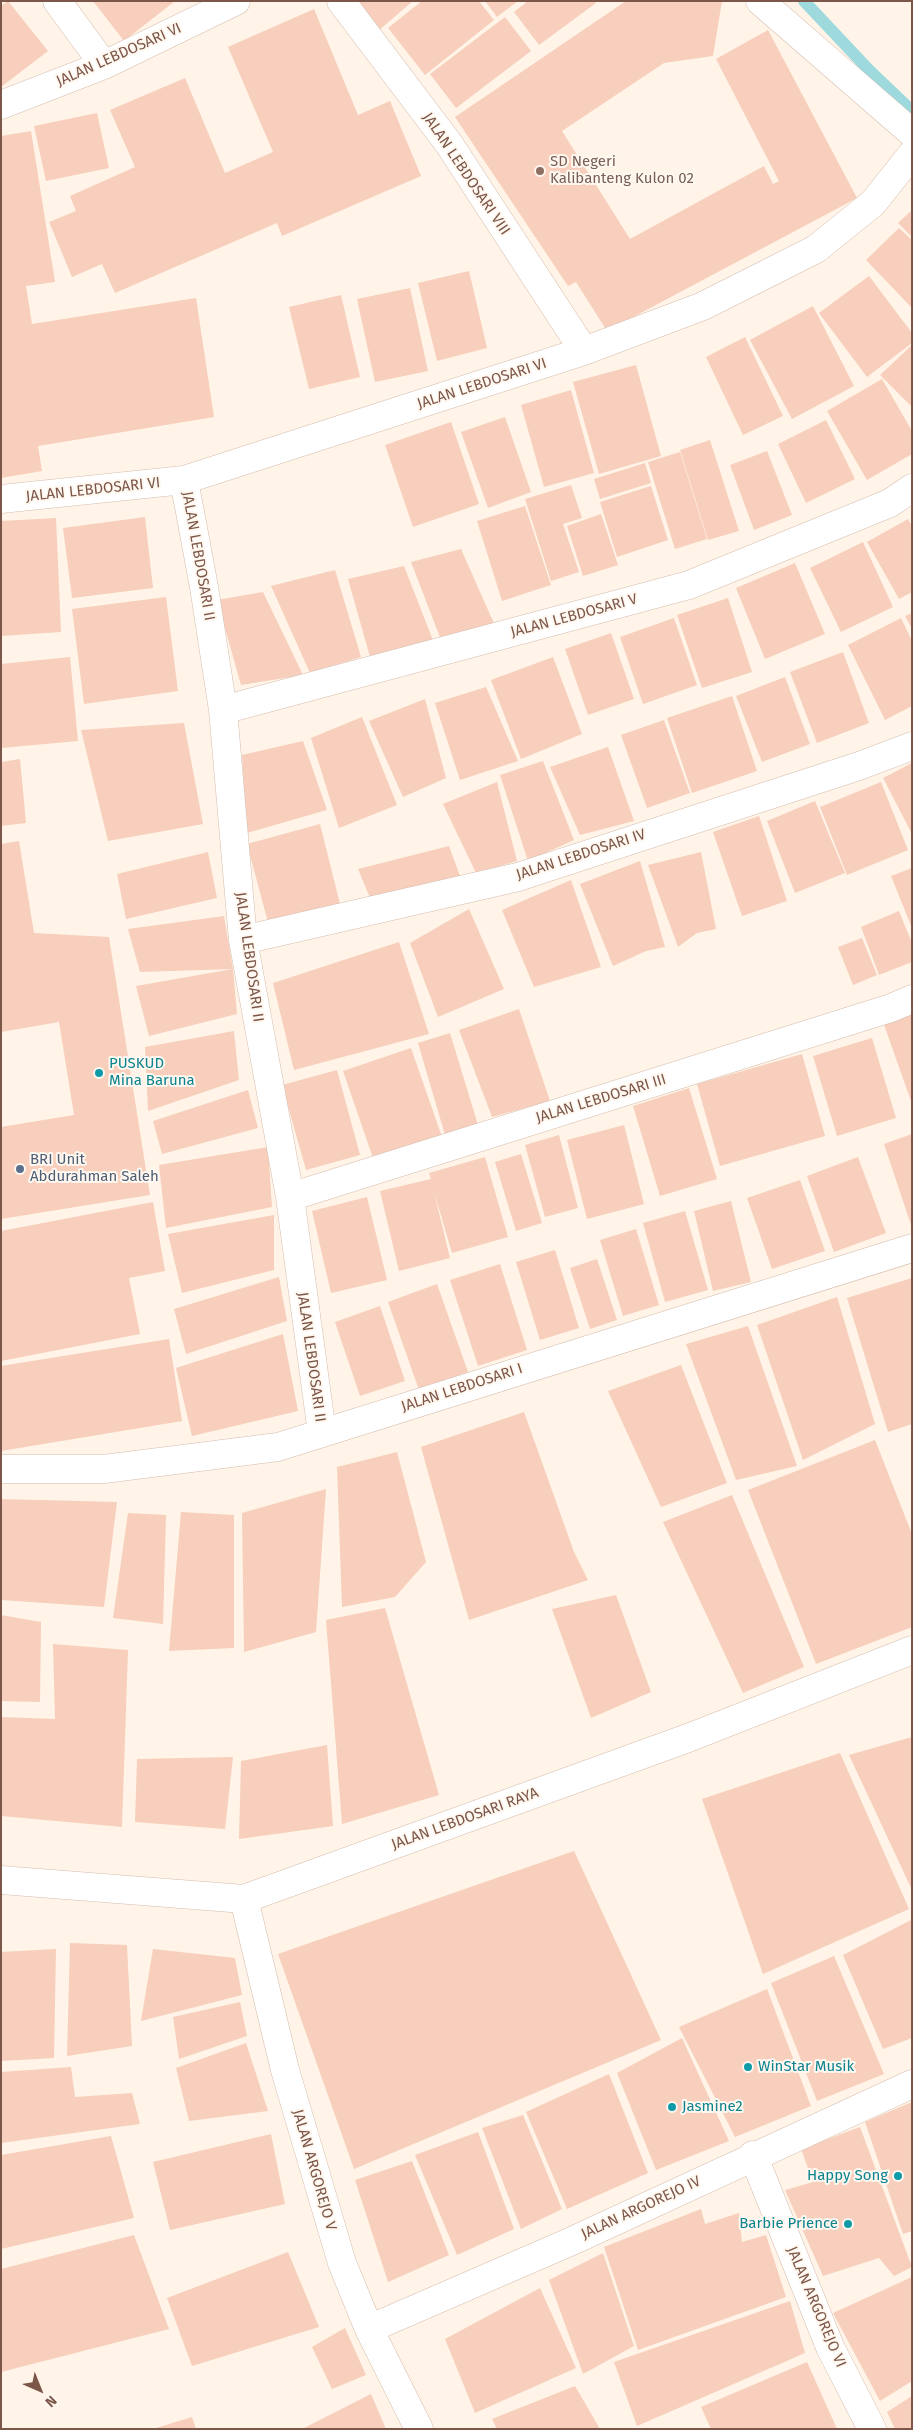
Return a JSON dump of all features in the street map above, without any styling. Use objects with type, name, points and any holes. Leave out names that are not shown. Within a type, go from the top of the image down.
[{"type":"street","points":[[57,1],[104,65]]},
{"type":"street","name":"JALAN LEBDOSARI VI","points":[[1,105],[104,65],[236,1]]},
{"type":"street","name":"JALAN LEBDOSARI VIII","points":[[341,1],[448,144],[584,351]]},
{"type":"street","points":[[760,1],[912,132]]},
{"type":"street","name":"JALAN LEBDOSARI VI","points":[[1,499],[184,480],[584,351],[704,306],[816,249],[873,203],[912,154]]},
{"type":"street","name":"JALAN LEBDOSARI II","points":[[184,480],[204,587],[223,710],[243,940],[290,1197],[322,1433]]},
{"type":"street","name":"JALAN LEBDOSARI V","points":[[223,710],[690,585],[890,503],[912,488]]},
{"type":"street","name":"JALAN LEBDOSARI IV","points":[[243,940],[518,876],[859,766],[912,746]]},
{"type":"street","name":"JALAN LEBDOSARI III","points":[[290,1197],[892,1008],[912,999]]},
{"type":"street","name":"JALAN LEBDOSARI I","points":[[1,1469],[104,1469],[278,1447],[912,1248]]},
{"type":"street","name":"JALAN LEBDOSARI RAYA","points":[[1,1880],[244,1899],[688,1738],[912,1650]]},
{"type":"street","name":"JALAN ARGOREJO V","points":[[244,1899],[285,2070],[342,2263],[369,2329],[419,2429]]},
{"type":"street","name":"JALAN ARGOREJO IV","points":[[369,2329],[572,2241],[754,2155],[912,2084]]},
{"type":"street","name":"JALAN ARGOREJO VI","points":[[754,2155],[830,2347],[872,2429]]},
{"type":"building","points":[[8,1],[48,51],[1,87],[1,6]]},
{"type":"building","points":[[93,1],[175,1],[124,41]]},
{"type":"building","points":[[354,1],[413,1],[378,31]]},
{"type":"building","points":[[422,1],[479,1],[494,20],[425,75],[388,28]]},
{"type":"building","points":[[485,1],[518,1],[497,17]]},
{"type":"building","points":[[528,1],[594,1],[596,3],[539,45],[514,12]]},
{"type":"building","name":"SD Negeri Kalibanteng Kulon 02","points":[[626,1],[722,1],[713,56],[664,63],[562,131],[630,239],[764,166],[773,184],[779,181],[716,59],[768,30],[857,198],[607,331],[576,282],[568,286],[455,117]]},
{"type":"building","points":[[314,9],[358,115],[390,101],[421,176],[282,236],[277,223],[115,293],[102,264],[72,277],[49,222],[76,211],[70,196],[135,167],[110,110],[185,78],[225,173],[273,152],[228,47]]},
{"type":"building","points":[[505,17],[531,51],[456,108],[430,74]]},
{"type":"building","points":[[97,113],[109,168],[46,181],[34,126]]},
{"type":"building","points":[[31,131],[55,282],[26,286],[32,324],[196,298],[214,417],[38,446],[42,471],[1,478],[1,136]]},
{"type":"building","points":[[912,210],[912,237],[898,223]]},
{"type":"building","points":[[899,228],[912,240],[912,308],[866,260]]},
{"type":"building","points":[[469,271],[487,348],[437,361],[418,283]]},
{"type":"building","points":[[869,276],[912,333],[912,343],[867,377],[819,313]]},
{"type":"building","points":[[410,288],[428,371],[375,382],[357,299]]},
{"type":"building","points":[[341,295],[360,377],[309,389],[289,307]]},
{"type":"building","points":[[813,306],[854,386],[792,419],[750,340]]},
{"type":"building","points":[[745,337],[783,416],[743,435],[706,357]]},
{"type":"building","points":[[912,345],[912,407],[880,375]]},
{"type":"building","points":[[636,365],[661,456],[599,474],[573,382]]},
{"type":"building","points":[[882,379],[912,431],[912,454],[867,480],[827,411]]},
{"type":"building","points":[[571,390],[594,473],[544,487],[521,405]]},
{"type":"building","points":[[505,417],[531,492],[488,508],[461,432]]},
{"type":"building","points":[[826,420],[855,479],[806,503],[778,444]]},
{"type":"building","points":[[451,422],[479,504],[413,527],[385,445]]},
{"type":"building","points":[[710,440],[739,531],[708,540],[680,450]]},
{"type":"building","points":[[767,451],[792,515],[754,530],[730,465]]},
{"type":"building","points":[[680,452],[707,539],[675,549],[648,462]]},
{"type":"building","points":[[645,463],[651,483],[600,499],[594,479]]},
{"type":"building","points":[[571,485],[582,518],[563,524],[579,572],[551,581],[525,499]]},
{"type":"building","points":[[651,486],[668,540],[617,557],[600,502]]},
{"type":"building","points":[[525,506],[551,585],[502,601],[477,521]]},
{"type":"building","points":[[601,514],[618,565],[583,576],[567,526]]},
{"type":"building","points":[[145,517],[153,588],[72,598],[63,528]]},
{"type":"building","points":[[56,518],[61,632],[1,636],[1,521]]},
{"type":"building","points":[[908,519],[912,526],[912,592],[899,599],[867,542]]},
{"type":"building","points":[[863,542],[893,607],[841,632],[810,568]]},
{"type":"building","points":[[461,549],[496,628],[443,645],[411,562]]},
{"type":"building","points":[[795,563],[825,634],[765,659],[736,588]]},
{"type":"building","points":[[404,566],[436,648],[372,664],[348,579]]},
{"type":"building","points":[[335,570],[361,657],[310,673],[271,586]]},
{"type":"building","points":[[263,592],[303,675],[241,685],[217,600]]},
{"type":"building","points":[[166,597],[178,691],[84,704],[72,609]]},
{"type":"building","points":[[728,598],[752,672],[702,688],[677,615]]},
{"type":"building","points":[[912,613],[912,629],[905,616]]},
{"type":"building","points":[[674,618],[697,685],[643,704],[620,637]]},
{"type":"building","points":[[901,618],[912,641],[912,706],[885,720],[848,645]]},
{"type":"building","points":[[611,633],[634,699],[588,715],[565,649]]},
{"type":"building","points":[[843,652],[869,723],[817,743],[790,672]]},
{"type":"building","points":[[70,657],[78,741],[1,748],[1,664]]},
{"type":"building","points":[[553,657],[582,734],[521,759],[491,680]]},
{"type":"building","points":[[785,677],[810,744],[762,762],[736,696]]},
{"type":"building","points":[[486,687],[518,761],[460,780],[435,703]]},
{"type":"building","points":[[732,696],[757,771],[692,793],[667,718]]},
{"type":"building","points":[[425,699],[446,778],[403,797],[369,721]]},
{"type":"building","points":[[362,717],[397,805],[339,828],[311,738]]},
{"type":"building","points":[[664,720],[690,793],[647,808],[621,735]]},
{"type":"building","points":[[184,723],[203,824],[108,841],[81,730]]},
{"type":"building","points":[[303,741],[327,810],[247,833],[242,755]]},
{"type":"building","points":[[608,747],[634,821],[580,835],[550,767]]},
{"type":"building","points":[[20,759],[26,823],[1,826],[1,762]]},
{"type":"building","points":[[543,761],[574,840],[528,861],[500,775]]},
{"type":"building","points":[[912,763],[912,834],[883,778]]},
{"type":"building","points":[[497,782],[517,861],[476,873],[443,804]]},
{"type":"building","points":[[881,782],[908,850],[847,875],[820,807]]},
{"type":"building","points":[[815,801],[845,873],[795,893],[767,821]]},
{"type":"building","points":[[759,816],[787,901],[742,916],[713,832]]},
{"type":"building","points":[[320,824],[340,904],[269,926],[247,844]]},
{"type":"building","name":"PUSKUD Mina Baruna","points":[[19,841],[34,933],[109,937],[150,1195],[1,1219],[1,1127],[74,1115],[59,1022],[1,1032],[1,844]]},
{"type":"building","points":[[449,846],[460,876],[373,905],[358,869]]},
{"type":"building","points":[[208,852],[217,898],[126,919],[117,874]]},
{"type":"building","points":[[701,852],[716,929],[697,933],[678,947],[648,865]]},
{"type":"building","points":[[640,861],[665,947],[646,951],[613,966],[580,884]]},
{"type":"building","points":[[912,868],[912,928],[891,876]]},
{"type":"building","points":[[571,880],[601,967],[534,987],[502,910]]},
{"type":"building","points":[[469,909],[504,989],[438,1017],[410,943]]},
{"type":"building","points":[[899,911],[912,943],[912,962],[879,975],[861,927]]},
{"type":"building","points":[[224,916],[233,969],[140,972],[128,929]]},
{"type":"building","points":[[862,938],[877,975],[853,985],[838,947]]},
{"type":"building","points":[[399,942],[429,1034],[294,1070],[273,983]]},
{"type":"building","points":[[233,969],[237,1014],[149,1036],[136,986]]},
{"type":"building","points":[[519,1009],[550,1101],[492,1117],[459,1030]]},
{"type":"building","points":[[912,1012],[912,1101],[911,1101],[883,1022]]},
{"type":"building","points":[[234,1031],[239,1080],[148,1111],[145,1047]]},
{"type":"building","points":[[450,1033],[478,1125],[445,1135],[418,1043]]},
{"type":"building","points":[[872,1038],[896,1118],[837,1136],[813,1056]]},
{"type":"building","points":[[411,1048],[442,1137],[374,1161],[343,1071]]},
{"type":"building","points":[[802,1054],[825,1136],[720,1166],[697,1084]]},
{"type":"building","points":[[337,1070],[360,1155],[306,1170],[282,1085]]},
{"type":"building","points":[[689,1088],[717,1179],[660,1196],[633,1106]]},
{"type":"building","points":[[248,1090],[258,1128],[162,1154],[153,1121]]},
{"type":"building","points":[[624,1125],[644,1204],[587,1219],[567,1140]]},
{"type":"building","points":[[912,1134],[912,1225],[911,1225],[884,1144]]},
{"type":"building","points":[[559,1135],[578,1208],[545,1217],[525,1145]]},
{"type":"building","points":[[268,1147],[272,1207],[166,1228],[159,1165]]},
{"type":"building","points":[[521,1154],[542,1223],[516,1231],[495,1162]]},
{"type":"building","points":[[485,1157],[508,1237],[452,1253],[434,1192],[450,1258],[399,1271],[380,1191],[431,1179],[429,1173]]},
{"type":"building","points":[[858,1157],[886,1233],[834,1252],[807,1176]]},
{"type":"building","points":[[800,1180],[825,1251],[772,1269],[747,1198]]},
{"type":"building","points":[[367,1197],[387,1280],[331,1293],[312,1211]]},
{"type":"building","points":[[731,1201],[751,1282],[713,1291],[694,1211]]},
{"type":"building","points":[[153,1202],[165,1271],[129,1278],[140,1334],[1,1361],[1,1231]]},
{"type":"building","points":[[685,1211],[708,1290],[665,1302],[643,1223]]},
{"type":"building","points":[[274,1215],[274,1270],[182,1293],[168,1234]]},
{"type":"building","points":[[636,1229],[659,1305],[623,1316],[600,1240]]},
{"type":"building","points":[[555,1250],[579,1328],[540,1340],[516,1262]]},
{"type":"building","points":[[597,1259],[617,1320],[590,1329],[570,1268]]},
{"type":"building","points":[[500,1264],[527,1350],[478,1366],[450,1280]]},
{"type":"building","points":[[279,1277],[287,1321],[186,1354],[174,1309]]},
{"type":"building","points":[[912,1278],[912,1424],[888,1432],[847,1298]]},
{"type":"building","points":[[437,1284],[468,1372],[419,1390],[388,1302]]},
{"type":"building","points":[[837,1297],[875,1424],[803,1460],[757,1325]]},
{"type":"building","points":[[380,1306],[405,1381],[360,1396],[335,1322]]},
{"type":"building","points":[[748,1326],[797,1466],[736,1480],[686,1344]]},
{"type":"building","points":[[283,1334],[298,1411],[192,1436],[176,1368]]},
{"type":"building","points":[[169,1339],[182,1421],[1,1451],[1,1366]]},
{"type":"building","points":[[681,1365],[727,1483],[661,1507],[608,1391]]},
{"type":"building","points":[[524,1412],[574,1552],[588,1580],[469,1620],[421,1447]]},
{"type":"building","points":[[875,1440],[912,1534],[912,1627],[816,1664],[748,1490]]},
{"type":"building","points":[[397,1452],[426,1562],[395,1597],[342,1607],[337,1467]]},
{"type":"building","points":[[326,1489],[316,1632],[244,1652],[242,1513]]},
{"type":"building","points":[[732,1495],[804,1667],[743,1693],[663,1522]]},
{"type":"building","points":[[1,1499],[117,1502],[104,1607],[1,1600]]},
{"type":"building","points":[[181,1512],[234,1515],[234,1648],[169,1651]]},
{"type":"building","points":[[128,1513],[166,1515],[163,1624],[113,1618]]},
{"type":"building","points":[[616,1595],[651,1692],[591,1718],[552,1609]]},
{"type":"building","points":[[385,1608],[439,1795],[342,1824],[326,1620]]},
{"type":"building","points":[[1,1615],[41,1622],[40,1702],[1,1701]]},
{"type":"building","points":[[53,1644],[128,1650],[122,1827],[1,1816],[1,1717],[55,1719]]},
{"type":"building","points":[[912,1737],[912,1890],[849,1755]]},
{"type":"building","points":[[327,1745],[333,1826],[239,1839],[241,1761]]},
{"type":"building","points":[[840,1753],[909,1909],[763,1974],[702,1799]]},
{"type":"building","points":[[233,1757],[225,1829],[135,1822],[137,1759]]},
{"type":"building","points":[[574,1851],[661,2040],[354,2169],[278,1954]]},
{"type":"building","points":[[911,1920],[912,2038],[883,2049],[843,1955]]},
{"type":"building","points":[[70,1943],[127,1945],[132,2046],[67,2056]]},
{"type":"building","points":[[56,1949],[54,2058],[1,2061],[1,1952]]},
{"type":"building","points":[[153,1949],[235,1958],[242,1995],[141,2021]]},
{"type":"building","points":[[834,1956],[884,2074],[817,2101],[771,1983]]},
{"type":"building","name":"WinStar Musik","points":[[767,1989],[811,2106],[735,2137],[679,2027]]},
{"type":"building","points":[[240,2002],[247,2036],[179,2059],[173,2017]]},
{"type":"building","name":"Jasmine2","points":[[682,2038],[729,2141],[656,2170],[617,2073]]},
{"type":"building","points":[[246,2043],[268,2111],[189,2121],[176,2068]]},
{"type":"building","points":[[71,2067],[75,2097],[132,2093],[140,2124],[1,2143],[1,2072]]},
{"type":"building","points":[[609,2074],[648,2173],[567,2209],[526,2112]]},
{"type":"building","name":"Happy Song","points":[[912,2102],[912,2231],[903,2234],[865,2122]]},
{"type":"building","points":[[523,2115],[562,2209],[521,2229],[482,2128]]},
{"type":"building","name":"Barbie Prience","points":[[860,2127],[912,2267],[894,2276],[879,2258],[823,2276],[785,2190],[813,2182],[801,2149]]},
{"type":"building","points":[[478,2132],[514,2229],[457,2255],[415,2155]]},
{"type":"building","points":[[271,2134],[285,2204],[170,2230],[153,2162]]},
{"type":"building","points":[[111,2136],[134,2218],[1,2249],[1,2155]]},
{"type":"building","points":[[412,2161],[449,2255],[388,2282],[355,2180]]},
{"type":"building","points":[[701,2209],[705,2224],[739,2213],[742,2242],[766,2235],[786,2297],[638,2350],[604,2247]]},
{"type":"building","points":[[134,2235],[169,2329],[1,2372],[1,2269]]},
{"type":"building","points":[[288,2252],[319,2327],[192,2366],[167,2298]]},
{"type":"building","points":[[603,2253],[634,2346],[583,2374],[549,2280]]},
{"type":"building","points":[[912,2277],[912,2381],[880,2401],[833,2313]]},
{"type":"building","points":[[540,2288],[576,2368],[475,2413],[445,2339]]},
{"type":"building","points":[[790,2301],[805,2353],[637,2426],[614,2362]]},
{"type":"building","points":[[345,2328],[366,2375],[332,2389],[312,2347]]},
{"type":"building","points":[[807,2362],[837,2429],[711,2429],[701,2407]]},
{"type":"building","points":[[575,2386],[600,2429],[497,2429],[492,2419]]},
{"type":"building","points":[[371,2394],[386,2429],[302,2429]]},
{"type":"building","points":[[912,2396],[912,2429],[895,2429],[887,2412]]},
{"type":"building","points":[[192,2417],[196,2429],[156,2429],[156,2428]]},
{"type":"waterway","points":[[804,1],[869,70],[912,111]]},
{"type":"place","name":"SD Negeri Kalibanteng Kulon 02","points":[[540,171]]},
{"type":"place","name":"PUSKUD Mina Baruna","points":[[99,1073]]},
{"type":"place","name":"BRI Unit Abdurahman Saleh","points":[[20,1169]]},
{"type":"place","name":"WinStar Musik","points":[[748,2067]]},
{"type":"place","name":"Jasmine2","points":[[672,2107]]},
{"type":"place","name":"Happy Song","points":[[898,2176]]},
{"type":"place","name":"Barbie Prience","points":[[848,2224]]}]
